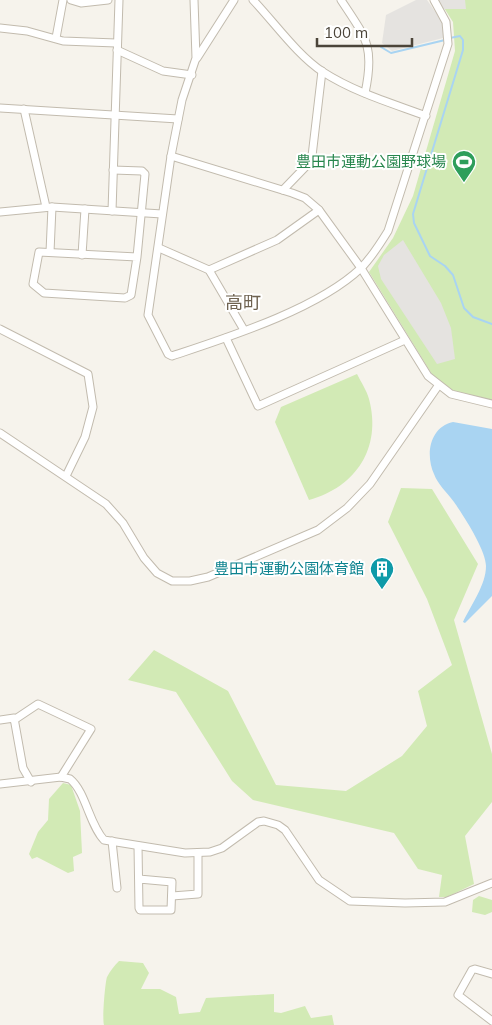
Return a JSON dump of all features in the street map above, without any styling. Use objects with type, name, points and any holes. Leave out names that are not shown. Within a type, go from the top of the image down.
[{"type":"street","points":[[56,38],[63,0]]},
{"type":"street","points":[[71,0],[81,3],[108,0]]},
{"type":"street","points":[[112,211],[119,0]]},
{"type":"street","points":[[194,0],[196,58],[178,118],[148,314],[168,354],[172,356],[226,338],[320,298],[361,268],[388,231],[448,44],[446,22],[434,0]]},
{"type":"street","points":[[196,58],[234,0]]},
{"type":"street","points":[[253,0],[309,61],[322,71],[364,93],[426,116]]},
{"type":"street","points":[[341,0],[361,30],[367,43],[370,66],[364,93]]},
{"type":"street","points":[[0,28],[27,30],[68,42],[117,46],[163,71],[192,75]]},
{"type":"street","points":[[283,190],[310,161],[312,156],[322,71]]},
{"type":"street","points":[[0,108],[178,118]]},
{"type":"street","points":[[24,109],[49,206],[50,252]]},
{"type":"street","points":[[171,156],[305,198],[319,210],[361,268],[428,376],[450,394],[492,404]]},
{"type":"street","points":[[113,170],[144,172],[142,213],[137,257],[132,293],[125,298],[44,293],[34,284],[37,255],[39,252],[137,257]]},
{"type":"street","points":[[0,212],[49,206],[162,214]]},
{"type":"street","points":[[82,255],[85,208]]},
{"type":"street","points":[[208,270],[277,240],[319,210]]},
{"type":"street","points":[[158,248],[208,270],[244,330]]},
{"type":"street","points":[[0,329],[88,374],[93,407],[85,437],[66,476]]},
{"type":"street","points":[[226,338],[258,406],[405,340]]},
{"type":"street","points":[[0,433],[106,504],[123,523],[144,558],[157,573],[172,581],[190,581],[208,577],[318,530],[347,508],[370,484],[438,386]]},
{"type":"street","points":[[14,720],[38,704],[91,729],[61,777]]},
{"type":"street","points":[[0,720],[14,718],[14,720]]},
{"type":"street","points":[[14,720],[23,768],[31,782]]},
{"type":"street","points":[[0,784],[31,782],[61,777],[74,782],[101,838],[112,842],[138,846],[198,853],[216,851],[258,822],[264,821],[278,825],[285,830],[319,880],[350,901],[405,904],[445,902],[492,883]]},
{"type":"street","points":[[112,842],[117,888]]},
{"type":"street","points":[[138,846],[139,879],[140,910],[169,911],[172,908],[172,882],[139,879]]},
{"type":"street","points":[[172,896],[198,894],[198,853]]},
{"type":"street","points":[[492,974],[475,969],[472,970],[458,995],[492,1021]]},
{"type":"green space","points":[[439,0],[492,0],[492,401],[458,394],[433,376],[369,272],[393,238],[413,196],[455,51],[453,22]]},
{"type":"green space","points":[[357,374],[368,396],[372,417],[372,434],[368,449],[362,463],[340,486],[326,494],[309,500],[275,422],[281,407]]},
{"type":"green space","points":[[401,488],[432,489],[478,564],[454,620],[492,754],[492,802],[465,836],[474,884],[447,897],[439,897],[442,875],[418,869],[394,833],[253,800],[232,781],[176,692],[128,680],[154,650],[228,691],[276,785],[346,791],[402,756],[427,726],[418,691],[452,665],[427,599],[388,522]]},
{"type":"green space","points":[[63,783],[71,785],[80,811],[82,853],[73,857],[74,871],[68,873],[37,857],[32,859],[29,854],[38,832],[48,820],[49,799]]},
{"type":"green space","points":[[479,896],[492,900],[492,912],[485,915],[472,912],[473,900]]},
{"type":"green space","points":[[119,961],[143,963],[149,973],[141,989],[160,989],[176,997],[179,1014],[200,1012],[206,998],[274,994],[274,1012],[281,1013],[305,1006],[311,1018],[332,1015],[334,1025],[104,1025],[103,1016],[107,977]]},
{"type":"shaded area","points":[[416,0],[427,0],[443,23],[447,37],[392,51],[382,43],[386,15]]},
{"type":"shaded area","points":[[437,0],[465,0],[466,9],[443,9]]},
{"type":"shaded area","points":[[403,240],[441,303],[451,328],[455,359],[437,364],[381,279],[378,266],[384,255]]},
{"type":"water","points":[[453,422],[492,429],[492,596],[465,623],[463,622],[484,580],[485,559],[468,524],[436,478],[430,458],[430,450],[435,435],[439,429]]},
{"type":"waterway","points":[[450,38],[460,36],[463,40],[463,50],[413,214],[414,223],[430,256],[445,266],[453,275],[464,308],[473,317],[492,324]]},
{"type":"waterway","points":[[381,47],[391,53],[445,40]]},
{"type":"place","name":"豊田市運動公園野球場","points":[[464,183]]},
{"type":"place","name":"豊田市運動公園体育館","points":[[382,590]]},
{"type":"district","name":"高町","points":[[243,303]]}]
